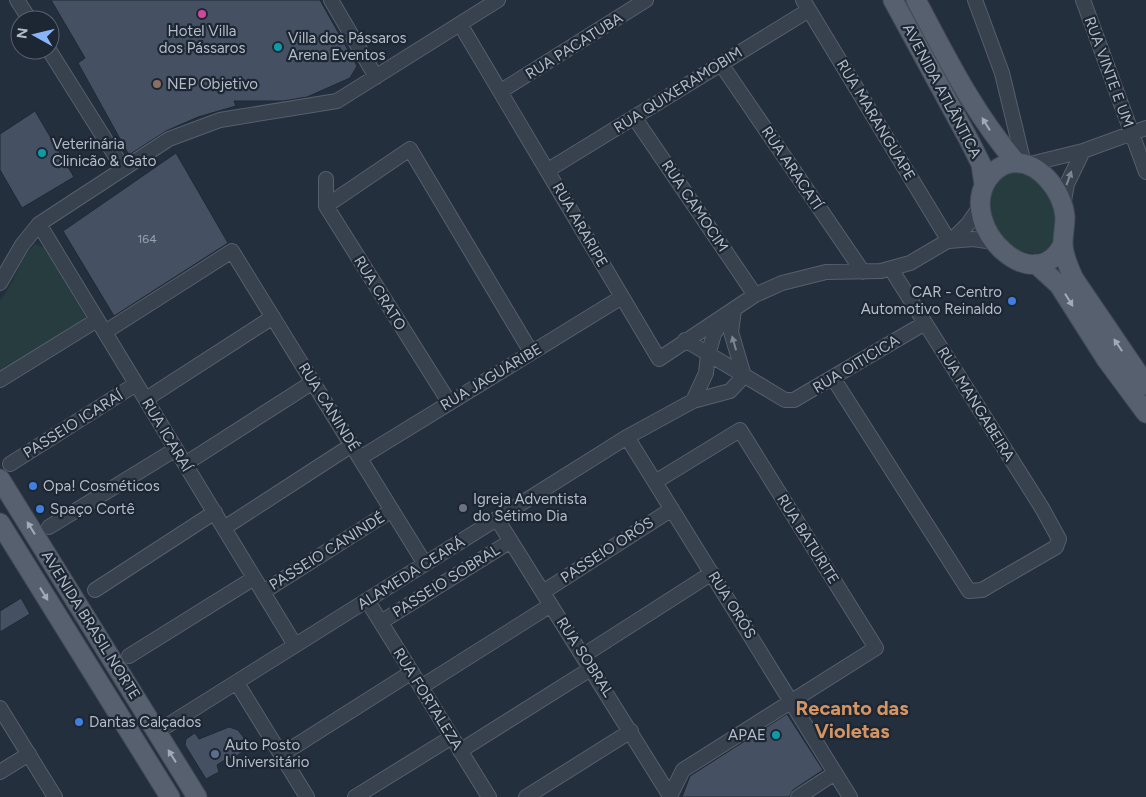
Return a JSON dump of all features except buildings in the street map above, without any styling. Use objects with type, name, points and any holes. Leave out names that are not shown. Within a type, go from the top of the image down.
[{"type":"main road","name":"AVENIDA ATLÂNTICA","points":[[892,0],[981,164],[984,184],[981,205],[984,223],[994,242],[1012,258],[1036,264],[1059,285],[1106,359],[1146,413]]},
{"type":"main road","name":"AVENIDA ATLÂNTICA","points":[[916,0],[994,137],[1021,161],[1048,180],[1056,190],[1065,216],[1063,244],[1066,262],[1074,279],[1146,385]]},
{"type":"main road","name":"AVENIDA ATLÂNTICA","points":[[984,184],[997,169],[1021,161]]},
{"type":"main road","points":[[1036,264],[1053,258],[1063,244]]},
{"type":"main road","name":"AVENIDA BRASIL NORTE","points":[[5,471],[156,732],[197,797]]},
{"type":"main road","name":"AVENIDA BRASIL NORTE","points":[[0,523],[170,797]]},
{"type":"street","points":[[331,0],[376,77]]},
{"type":"street","points":[[0,283],[22,245],[39,224],[169,139],[220,120],[337,101],[498,0]]},
{"type":"street","name":"RUA PACATUBA","points":[[501,91],[646,0]]},
{"type":"street","points":[[975,0],[1002,74],[1021,161],[1083,152],[1146,128]]},
{"type":"street","name":"RUA VINTE E UM","points":[[1082,0],[1146,172]]},
{"type":"street","name":"RUA QUIXERAMOBIM","points":[[548,170],[720,64],[806,5]]},
{"type":"street","name":"RUA MARANGUAPE","points":[[806,5],[949,241]]},
{"type":"street","name":"RUA ARARIPE","points":[[460,24],[659,359],[685,340]]},
{"type":"street","points":[[55,60],[123,168]]},
{"type":"street","name":"RUA ARACATÍ","points":[[720,64],[863,272]]},
{"type":"street","name":"RUA CAMOCIM","points":[[634,117],[755,296]]},
{"type":"street","points":[[326,206],[410,148],[531,352]]},
{"type":"street","points":[[1063,206],[1067,184],[1083,152]]},
{"type":"street","points":[[326,179],[326,206]]},
{"type":"street","points":[[744,376],[685,340],[755,296],[782,283],[826,272],[863,272],[891,269],[910,263],[949,241],[968,224],[981,205]]},
{"type":"street","name":"RUA CRATO","points":[[326,206],[449,402]]},
{"type":"street","name":"RUA ICARAÍ","points":[[39,224],[295,645]]},
{"type":"street","points":[[949,241],[973,239],[994,242]]},
{"type":"street","name":"RUA CANINDÉ","points":[[105,332],[232,251],[426,564]]},
{"type":"street","name":"RUA MANGABEIRA","points":[[833,378],[969,591],[982,590],[1056,547],[1059,539],[891,269]]},
{"type":"street","name":"RUA JAGUARIBE","points":[[360,458],[622,297]]},
{"type":"street","points":[[693,401],[706,373],[708,355],[714,334],[730,312]]},
{"type":"street","points":[[730,312],[731,332],[744,376]]},
{"type":"street","points":[[146,399],[273,317]]},
{"type":"street","points":[[0,380],[97,320]]},
{"type":"street","name":"RUA OITICICA","points":[[744,376],[785,400],[794,400],[925,323]]},
{"type":"street","points":[[706,373],[721,387],[730,391],[744,376]]},
{"type":"street","points":[[185,464],[313,382]]},
{"type":"street","name":"PASSEIO ICARAÍ","points":[[5,471],[136,384]]},
{"type":"street","name":"ALAMEDA CEARÁ","points":[[156,732],[628,438],[693,401],[730,391]]},
{"type":"street","name":"RUA BATURITE","points":[[655,482],[740,430],[876,648],[792,701]]},
{"type":"street","name":"RUA ORÓS","points":[[628,438],[850,797]]},
{"type":"street","points":[[224,528],[352,445]]},
{"type":"street","points":[[49,527],[176,449]]},
{"type":"street","name":"PASSEIO ORÓS","points":[[543,592],[672,509]]},
{"type":"street","name":"PASSEIO CANINDÉ","points":[[263,592],[392,510]]},
{"type":"street","points":[[95,590],[215,512]]},
{"type":"street","name":"RUA SOBRAL","points":[[497,519],[584,655],[669,796]]},
{"type":"street","name":"PASSEIO SOBRAL","points":[[380,622],[511,540]]},
{"type":"street","points":[[584,655],[712,572]]},
{"type":"street","points":[[129,656],[254,578]]},
{"type":"street","name":"RUA FORTALEZA","points":[[367,600],[489,797]]},
{"type":"street","points":[[421,687],[552,605]]},
{"type":"street","points":[[460,750],[592,668]]},
{"type":"street","points":[[281,755],[412,672]]},
{"type":"street","points":[[237,683],[307,797]]},
{"type":"street","points":[[669,796],[683,770],[792,701]]},
{"type":"street","points":[[0,708],[55,797]]},
{"type":"street","points":[[526,797],[631,731]]},
{"type":"street","points":[[355,797],[452,736]]},
{"type":"street","points":[[0,772],[29,754]]},
{"type":"street","points":[[798,797],[835,773]]},
{"type":"green space","points":[[1020,171],[1043,188],[1048,194],[1055,210],[1056,229],[1054,241],[1043,252],[1028,253],[1006,243],[996,231],[987,206],[999,174]]},
{"type":"green space","points":[[35,244],[45,248],[87,320],[0,375],[0,300],[10,286],[29,250]]},
{"type":"place","name":"Hotel Villa dos Pássaros","points":[[202,14]]},
{"type":"place","name":"Villa dos Pássaros Arena Eventos","points":[[278,47]]},
{"type":"place","name":"NEP Objetivo","points":[[157,84]]},
{"type":"place","name":"Veterinária Clinicão & Gato","points":[[42,153]]},
{"type":"place","name":"CAR - Centro Automotivo Reinaldo","points":[[1012,301]]},
{"type":"place","name":"Opa! Cosméticos","points":[[33,486]]},
{"type":"place","name":"Igreja Adventista do Sétimo Dia","points":[[463,508]]},
{"type":"place","name":"Spaço Cortê","points":[[40,509]]},
{"type":"place","name":"Dantas Calçados","points":[[79,722]]},
{"type":"place","name":"APAE","points":[[776,735]]},
{"type":"place","name":"Auto Posto Universitário","points":[[215,754]]},
{"type":"district","name":"Recanto das Violetas","points":[[852,720]]}]
